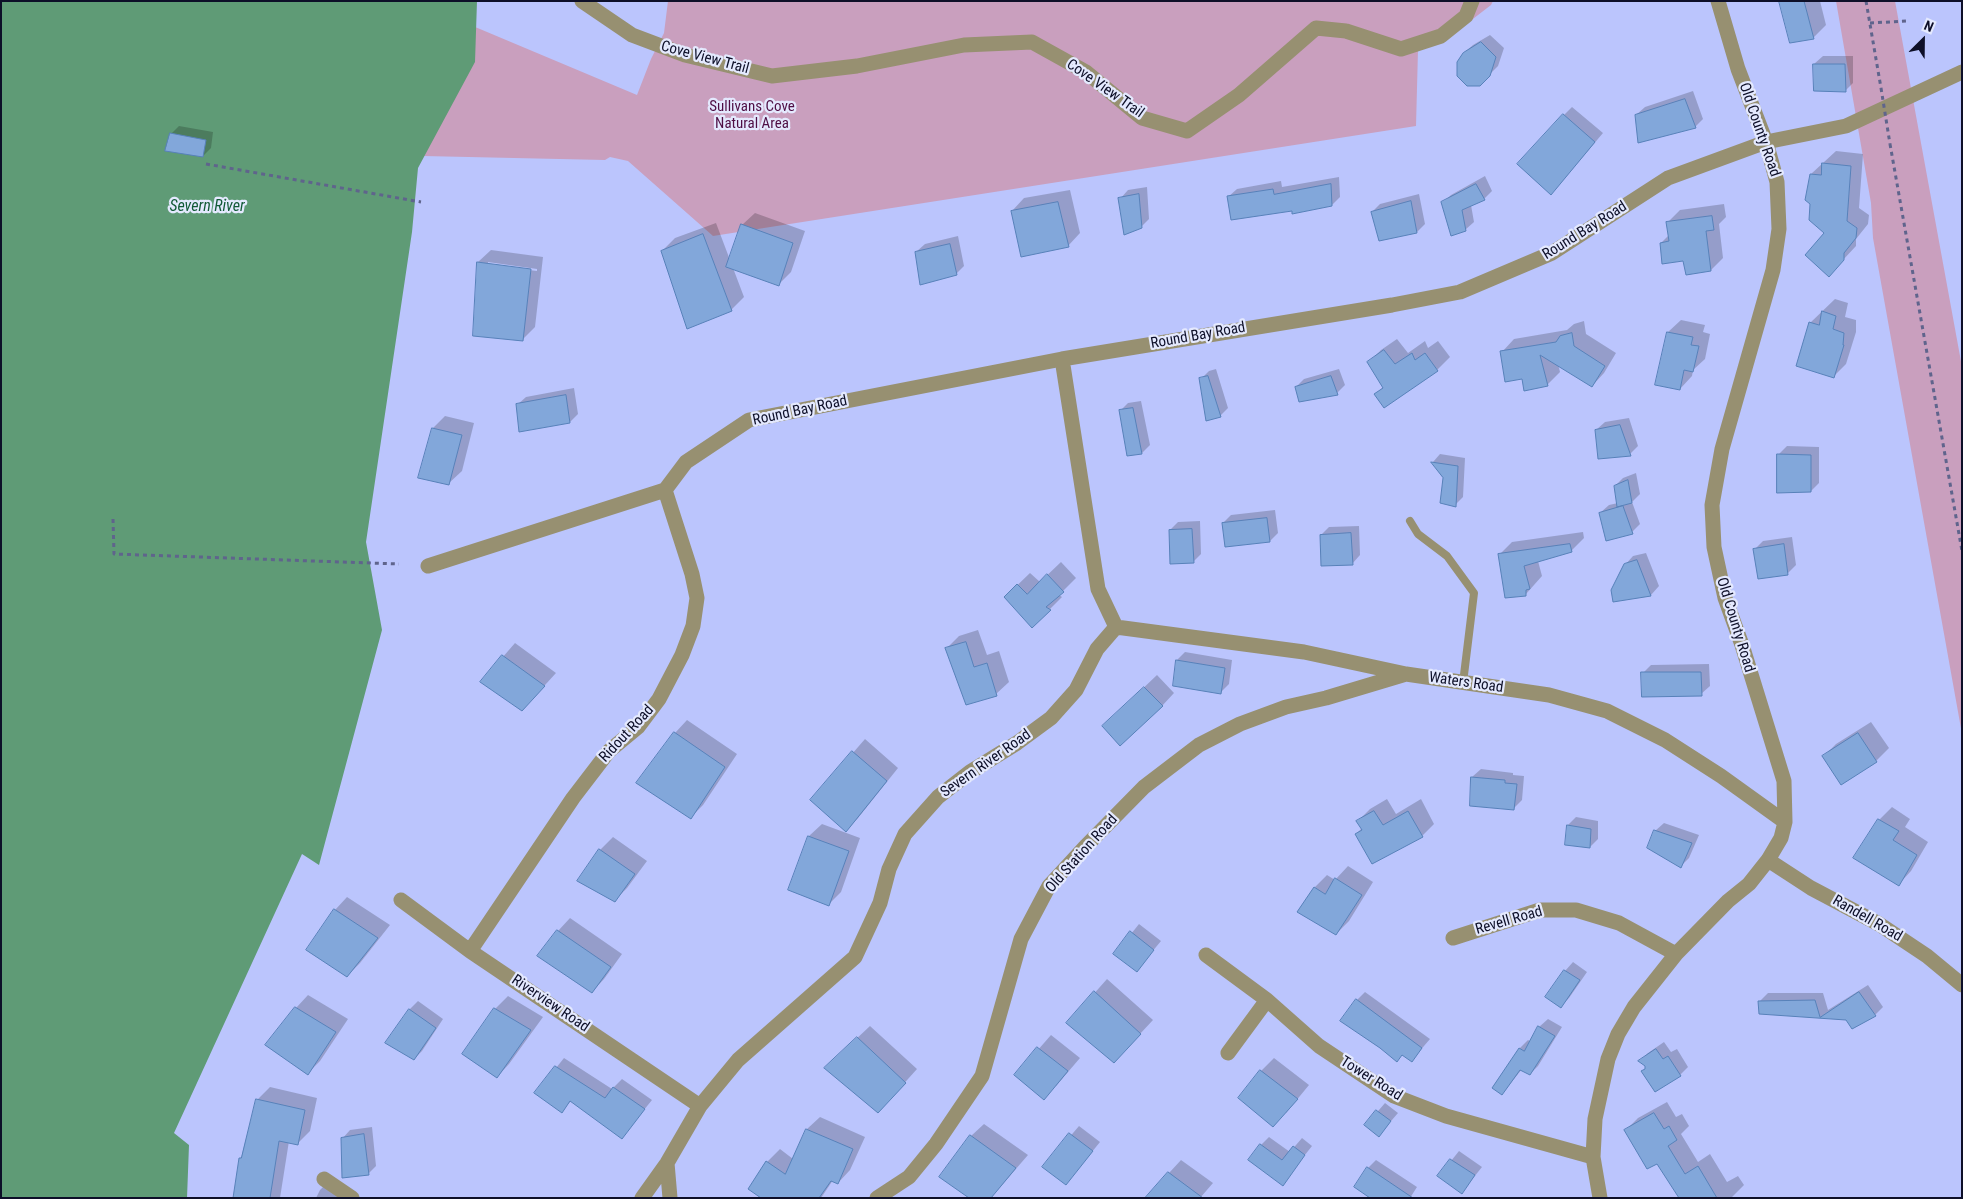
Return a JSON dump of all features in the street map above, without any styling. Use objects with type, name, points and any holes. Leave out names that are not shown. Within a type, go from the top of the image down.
[{"type":"street","name":"Cove View Trail","points":[[582,1],[632,35],[685,55],[772,76],[857,66],[964,45],[1032,42],[1086,72],[1142,118],[1187,131],[1239,95],[1316,28],[1346,31],[1401,49],[1441,36],[1466,16],[1472,1]]},
{"type":"street","name":"Old County Road","points":[[1600,1198],[1593,1157],[1595,1119],[1608,1059],[1634,1007],[1676,954],[1728,901],[1749,884],[1768,860],[1781,838],[1785,822],[1784,781],[1742,645],[1725,598],[1714,547],[1712,505],[1722,449],[1775,262],[1779,228],[1777,182],[1766,142],[1738,69],[1718,1]]},
{"type":"street","name":"Round Bay Road","points":[[665,490],[686,462],[749,420],[1062,359],[1392,305],[1460,292],[1552,253],[1668,178],[1766,142],[1846,126],[1962,72]]},
{"type":"street","points":[[1062,359],[1098,589],[1116,627]]},
{"type":"street","points":[[428,566],[665,490]]},
{"type":"street","name":"Ridout Road","points":[[470,951],[573,798],[609,751],[638,726],[659,699],[682,655],[692,626],[697,598],[692,574],[665,490]]},
{"type":"street","name":"Waters Road","points":[[1116,627],[1304,652],[1406,674],[1549,695],[1607,711],[1665,740],[1721,776],[1785,822]]},
{"type":"street","name":"Severn River Road","points":[[642,1198],[667,1163],[700,1106],[738,1060],[855,957],[880,903],[889,869],[905,834],[938,798],[970,772],[1017,743],[1051,718],[1076,690],[1097,649],[1116,627]]},
{"type":"street","name":"Old Station Road","points":[[877,1198],[909,1177],[936,1144],[982,1076],[1021,939],[1049,886],[1144,788],[1199,745],[1240,724],[1286,707],[1326,698],[1406,674]]},
{"type":"street","name":"Randell Road","points":[[1768,860],[1811,888],[1879,924],[1927,956],[1962,985]]},
{"type":"street","name":"Riverview Road","points":[[401,900],[470,951],[700,1106]]},
{"type":"street","name":"Revell Road","points":[[1453,938],[1540,910],[1576,910],[1619,923],[1676,954]]},
{"type":"street","name":"Tower Road","points":[[1206,955],[1267,1000],[1319,1046],[1394,1096],[1446,1116],[1593,1157]]},
{"type":"street","points":[[1228,1053],[1267,1000]]},
{"type":"street","points":[[667,1163],[670,1198]]},
{"type":"street","points":[[324,1179],[352,1198]]},
{"type":"lane","points":[[1410,521],[1418,534],[1447,556],[1474,593],[1463,682]]},
{"type":"path","points":[[1866,1],[1962,551]]},
{"type":"path","points":[[1870,23],[1907,21]]},
{"type":"path","points":[[206,164],[421,202]]},
{"type":"path","points":[[113,518],[114,554],[399,564]]},
{"type":"green space","name":"Sullivans Cove Natural Area","points":[[668,1],[1493,1],[1491,5],[1456,32],[1418,50],[1416,126],[713,236],[628,161],[610,157],[605,160],[423,156],[468,24],[637,95],[651,59],[664,33]]},
{"type":"green space","points":[[1836,1],[1895,1],[1962,367],[1962,734],[1873,238],[1871,203]]},
{"type":"water","name":"Severn River","points":[[1,1],[477,1],[475,62],[418,168],[412,232],[366,542],[382,630],[319,865],[302,854],[174,1133],[189,1145],[187,1198],[1,1198]]},
{"type":"building","points":[[1779,1],[1804,1],[1814,39],[1790,43]]},
{"type":"building","points":[[1481,42],[1496,57],[1490,76],[1480,86],[1467,86],[1457,76],[1457,62],[1463,53]]},
{"type":"building","points":[[1813,64],[1845,64],[1846,92],[1814,91]]},
{"type":"building","points":[[1685,99],[1696,128],[1638,143],[1635,115]]},
{"type":"building","points":[[1563,114],[1595,142],[1551,195],[1517,164]]},
{"type":"building","points":[[170,133],[206,140],[203,157],[165,151]]},
{"type":"building","points":[[1822,163],[1851,166],[1847,221],[1857,228],[1856,238],[1844,253],[1844,260],[1829,277],[1805,255],[1824,233],[1809,220],[1810,204],[1805,200],[1810,174],[1821,175]]},
{"type":"building","points":[[1331,184],[1332,206],[1292,214],[1292,211],[1231,220],[1227,196],[1273,189],[1274,194]]},
{"type":"building","points":[[1476,184],[1485,200],[1462,210],[1466,231],[1451,236],[1441,202]]},
{"type":"building","points":[[1139,194],[1142,228],[1124,235],[1118,198]]},
{"type":"building","points":[[1411,201],[1417,233],[1379,241],[1371,212]]},
{"type":"building","points":[[1058,202],[1069,247],[1021,257],[1011,211]]},
{"type":"building","points":[[1712,216],[1714,230],[1706,231],[1711,271],[1686,275],[1683,261],[1662,264],[1660,243],[1669,241],[1666,222]]},
{"type":"building","points":[[741,224],[793,243],[779,286],[726,267]]},
{"type":"building","points":[[703,234],[732,311],[687,329],[661,251]]},
{"type":"building","points":[[950,244],[957,275],[920,285],[915,252]]},
{"type":"building","points":[[477,262],[531,269],[523,341],[473,336]]},
{"type":"building","points":[[1822,311],[1836,316],[1833,329],[1844,333],[1844,345],[1834,378],[1796,366],[1809,322],[1819,325]]},
{"type":"building","points":[[1667,332],[1693,337],[1691,345],[1699,346],[1693,372],[1684,370],[1680,390],[1655,385]]},
{"type":"building","points":[[1572,333],[1574,346],[1605,366],[1592,387],[1540,355],[1548,386],[1524,391],[1522,379],[1505,382],[1500,351],[1556,342],[1560,336]]},
{"type":"building","points":[[1384,350],[1395,364],[1412,353],[1415,360],[1425,353],[1438,371],[1384,408],[1374,394],[1383,388],[1367,362]]},
{"type":"building","points":[[1208,376],[1221,417],[1206,421],[1199,378]]},
{"type":"building","points":[[1331,376],[1338,395],[1299,402],[1295,387]]},
{"type":"building","points":[[566,395],[570,423],[519,432],[516,404]]},
{"type":"building","points":[[1133,408],[1142,454],[1127,456],[1119,410]]},
{"type":"building","points":[[1620,425],[1631,456],[1598,459],[1595,430]]},
{"type":"building","points":[[432,428],[462,435],[449,485],[418,478]]},
{"type":"building","points":[[1777,454],[1811,455],[1811,492],[1777,493]]},
{"type":"building","points":[[1431,462],[1458,466],[1456,507],[1440,503],[1443,478]]},
{"type":"building","points":[[1628,480],[1632,503],[1617,507],[1614,486]]},
{"type":"building","points":[[1623,506],[1633,534],[1606,541],[1599,513]]},
{"type":"building","points":[[1267,518],[1270,542],[1225,547],[1222,523]]},
{"type":"building","points":[[1192,529],[1194,563],[1170,564],[1169,530]]},
{"type":"building","points":[[1351,533],[1353,565],[1321,566],[1320,535]]},
{"type":"building","points":[[1570,544],[1572,552],[1524,566],[1530,589],[1526,590],[1526,596],[1505,598],[1498,554]]},
{"type":"building","points":[[1784,544],[1788,575],[1758,579],[1753,549]]},
{"type":"building","points":[[1637,560],[1651,596],[1613,602],[1611,590],[1624,564]]},
{"type":"building","points":[[1047,574],[1064,592],[1046,607],[1051,610],[1032,628],[1004,597],[1017,584],[1027,594]]},
{"type":"building","points":[[966,642],[974,667],[987,663],[997,696],[966,705],[945,648]]},
{"type":"building","points":[[502,655],[545,686],[522,711],[480,682]]},
{"type":"building","points":[[1176,660],[1225,668],[1221,694],[1173,686]]},
{"type":"building","points":[[1641,672],[1701,672],[1702,696],[1642,697]]},
{"type":"building","points":[[1144,687],[1163,706],[1120,746],[1102,726]]},
{"type":"building","points":[[674,732],[725,767],[691,819],[636,783]]},
{"type":"building","points":[[1858,733],[1877,762],[1841,785],[1822,756]]},
{"type":"building","points":[[852,751],[887,781],[846,832],[810,800]]},
{"type":"building","points":[[1471,777],[1505,780],[1505,783],[1517,784],[1514,810],[1470,806]]},
{"type":"building","points":[[1374,811],[1383,825],[1408,811],[1423,837],[1372,864],[1355,834],[1362,830],[1356,821]]},
{"type":"building","points":[[1878,819],[1899,831],[1893,840],[1917,855],[1899,886],[1853,858]]},
{"type":"building","points":[[1567,825],[1591,829],[1590,848],[1565,845]]},
{"type":"building","points":[[1654,830],[1692,843],[1681,868],[1647,848]]},
{"type":"building","points":[[808,836],[849,851],[829,906],[788,890]]},
{"type":"building","points":[[599,849],[635,874],[615,902],[577,881]]},
{"type":"building","points":[[1335,878],[1362,895],[1336,935],[1297,912],[1314,887],[1325,894]]},
{"type":"building","points":[[334,909],[378,938],[347,977],[306,950]]},
{"type":"building","points":[[557,930],[611,967],[592,993],[537,956]]},
{"type":"building","points":[[1130,931],[1154,950],[1137,972],[1113,954]]},
{"type":"building","points":[[1564,970],[1580,980],[1561,1008],[1545,997]]},
{"type":"building","points":[[1094,991],[1141,1034],[1114,1063],[1066,1023]]},
{"type":"building","points":[[1859,992],[1876,1016],[1852,1029],[1846,1020],[1759,1014],[1758,1001],[1815,1000],[1820,1017]]},
{"type":"building","points":[[1356,999],[1422,1048],[1412,1062],[1402,1055],[1397,1062],[1340,1021]]},
{"type":"building","points":[[295,1007],[336,1032],[308,1075],[265,1045]]},
{"type":"building","points":[[494,1008],[531,1030],[497,1078],[462,1054]]},
{"type":"building","points":[[409,1009],[436,1028],[414,1060],[385,1043]]},
{"type":"building","points":[[1538,1026],[1555,1036],[1530,1075],[1520,1070],[1502,1095],[1492,1088],[1519,1048],[1524,1051]]},
{"type":"building","points":[[857,1037],[906,1083],[878,1113],[824,1068]]},
{"type":"building","points":[[1037,1047],[1068,1071],[1044,1100],[1014,1075]]},
{"type":"building","points":[[1656,1049],[1663,1059],[1668,1056],[1681,1076],[1655,1092],[1641,1071],[1645,1069],[1645,1066],[1638,1061]]},
{"type":"building","points":[[555,1066],[605,1098],[613,1087],[645,1109],[622,1139],[570,1101],[562,1113],[534,1093]]},
{"type":"building","points":[[1260,1070],[1298,1099],[1273,1127],[1238,1098]]},
{"type":"building","points":[[256,1099],[305,1110],[298,1145],[279,1141],[270,1198],[233,1198],[239,1158],[241,1158]]},
{"type":"building","points":[[1376,1110],[1391,1121],[1379,1137],[1364,1125]]},
{"type":"building","points":[[1654,1113],[1664,1129],[1669,1126],[1677,1140],[1668,1146],[1685,1174],[1698,1166],[1717,1198],[1679,1198],[1657,1164],[1647,1169],[1624,1130]]},
{"type":"building","points":[[806,1129],[853,1149],[838,1184],[831,1181],[819,1198],[761,1198],[748,1189],[766,1161],[785,1174]]},
{"type":"building","points":[[1069,1133],[1093,1151],[1066,1185],[1042,1167]]},
{"type":"building","points":[[364,1134],[369,1175],[342,1178],[341,1138]]},
{"type":"building","points":[[970,1135],[1016,1168],[991,1198],[969,1198],[939,1177]]},
{"type":"building","points":[[1260,1144],[1282,1160],[1293,1146],[1305,1155],[1283,1186],[1248,1160]]},
{"type":"building","points":[[1450,1159],[1475,1175],[1462,1194],[1437,1176]]},
{"type":"building","points":[[1367,1167],[1413,1198],[1370,1198],[1354,1187]]},
{"type":"building","points":[[1168,1172],[1203,1198],[1145,1198]]}]
